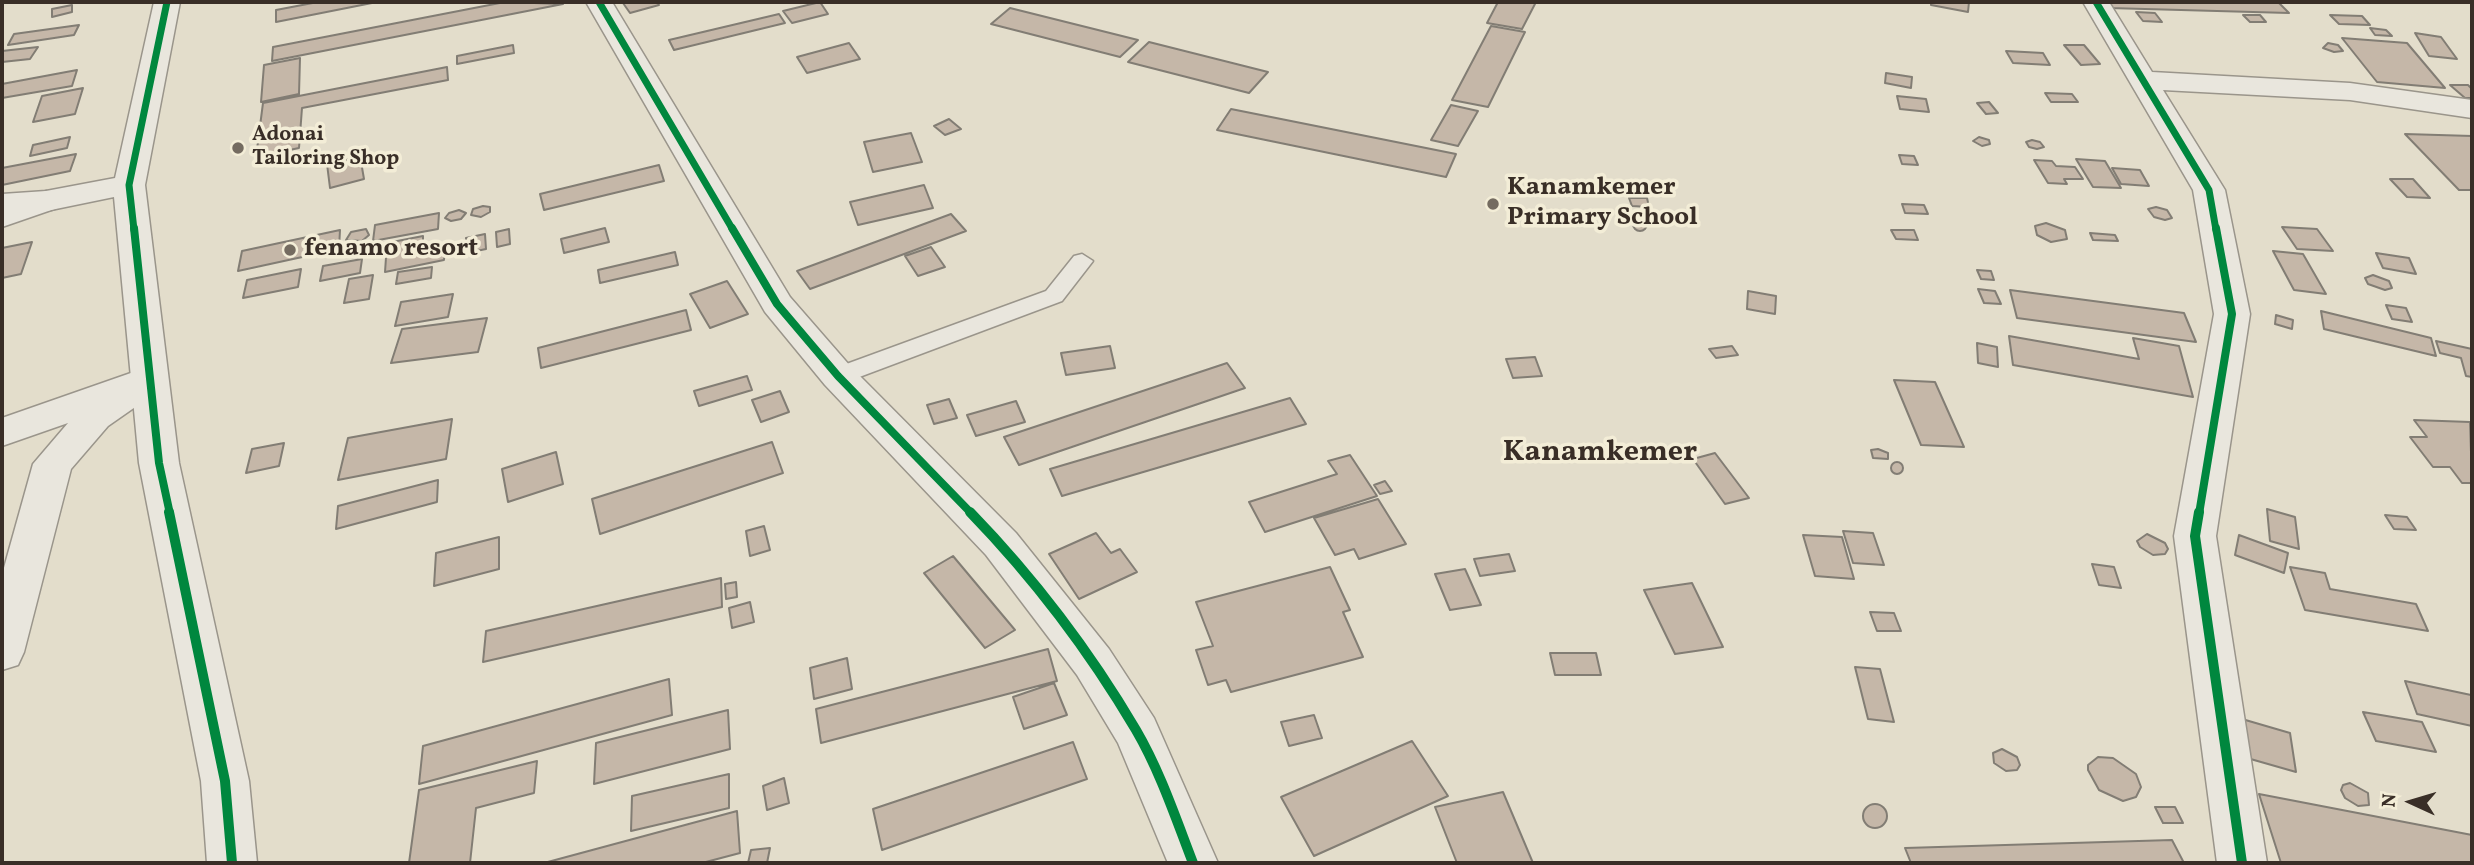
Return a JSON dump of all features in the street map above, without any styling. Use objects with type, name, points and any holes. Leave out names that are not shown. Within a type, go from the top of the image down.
[{"type":"street","points":[[167,2],[129,185],[159,463],[225,781],[232,863]]},
{"type":"street","points":[[599,2],[777,304],[838,376],[1001,544],[1056,611],[1093,662],[1137,732],[1193,863]]},
{"type":"street","points":[[2096,2],[2209,190],[2232,314],[2195,536],[2242,863]]},
{"type":"street","points":[[2145,80],[2295,88],[2437,102],[2472,109]]},
{"type":"street","points":[[2,204],[46,201],[129,185]]},
{"type":"street","points":[[2,217],[46,201]]},
{"type":"street","points":[[2,432],[148,380]]},
{"type":"street","points":[[2,652],[53,464],[95,417],[148,380]]},
{"type":"lane","points":[[838,376],[1054,296],[1082,261]]},
{"type":"building","points":[[318,2],[377,2],[276,22],[276,10]]},
{"type":"building","points":[[505,2],[563,4],[272,61],[273,47]]},
{"type":"building","points":[[657,2],[659,5],[630,13],[623,3]]},
{"type":"building","points":[[820,2],[828,14],[792,23],[783,11]]},
{"type":"building","points":[[1498,2],[1536,2],[1522,29],[1487,23]]},
{"type":"building","points":[[1931,2],[1969,2],[1968,12],[1931,5]]},
{"type":"building","points":[[2104,2],[2278,2],[2289,13],[2109,8]]},
{"type":"building","points":[[72,5],[72,12],[52,17],[52,9]]},
{"type":"building","points":[[1010,8],[1138,40],[1120,57],[991,24]]},
{"type":"building","points":[[2136,12],[2155,13],[2162,22],[2143,21]]},
{"type":"building","points":[[779,14],[785,23],[674,50],[669,40]]},
{"type":"building","points":[[2243,15],[2260,15],[2266,22],[2250,22]]},
{"type":"building","points":[[2330,15],[2362,16],[2370,25],[2339,24]]},
{"type":"building","points":[[79,25],[74,35],[8,45],[14,34]]},
{"type":"building","points":[[1491,26],[1525,32],[1488,107],[1452,100]]},
{"type":"building","points":[[2370,28],[2386,30],[2392,36],[2375,35]]},
{"type":"building","points":[[2415,33],[2441,37],[2457,59],[2429,56]]},
{"type":"building","points":[[2342,38],[2407,43],[2445,88],[2377,82]]},
{"type":"building","points":[[1149,42],[1268,72],[1249,93],[1128,62]]},
{"type":"building","points":[[849,43],[860,59],[807,73],[797,57]]},
{"type":"building","points":[[2328,43],[2338,45],[2343,51],[2334,52],[2323,48]]},
{"type":"building","points":[[513,45],[514,53],[457,64],[457,56]]},
{"type":"building","points":[[2064,45],[2084,45],[2100,64],[2081,65]]},
{"type":"building","points":[[38,47],[30,59],[2,62],[2,51]]},
{"type":"building","points":[[2006,51],[2043,53],[2050,65],[2013,63]]},
{"type":"building","points":[[300,58],[299,94],[261,102],[264,65]]},
{"type":"building","points":[[447,67],[448,80],[302,108],[299,148],[256,157],[263,103]]},
{"type":"building","points":[[77,70],[72,86],[2,98],[2,84]]},
{"type":"building","points":[[1886,73],[1912,77],[1911,88],[1885,83]]},
{"type":"building","points":[[2450,85],[2468,85],[2472,89],[2472,98],[2465,98]]},
{"type":"building","points":[[83,88],[75,114],[33,122],[42,96]]},
{"type":"building","points":[[2045,93],[2072,94],[2078,102],[2051,102]]},
{"type":"building","points":[[1897,96],[1926,99],[1929,112],[1900,109]]},
{"type":"building","points":[[1989,102],[1998,113],[1986,114],[1977,103]]},
{"type":"building","points":[[1451,105],[1478,111],[1458,146],[1431,140]]},
{"type":"building","points":[[1231,109],[1456,154],[1446,177],[1217,130]]},
{"type":"building","points":[[949,119],[961,129],[945,135],[934,126]]},
{"type":"building","points":[[911,133],[922,162],[873,172],[864,142]]},
{"type":"building","points":[[2405,134],[2472,136],[2472,190],[2459,190]]},
{"type":"building","points":[[70,137],[67,148],[30,156],[33,145]]},
{"type":"building","points":[[1979,137],[1989,140],[1990,144],[1982,146],[1973,141]]},
{"type":"building","points":[[2026,142],[2040,142],[2044,147],[2029,147]]},
{"type":"building","points":[[76,154],[70,171],[2,185],[2,168]]},
{"type":"building","points":[[1899,155],[1914,156],[1918,165],[1902,164]]},
{"type":"building","points":[[360,156],[364,179],[330,188],[327,164]]},
{"type":"building","points":[[2076,159],[2105,161],[2121,188],[2093,187]]},
{"type":"building","points":[[2034,160],[2052,161],[2056,166],[2075,167],[2083,179],[2064,179],[2067,184],[2048,183]]},
{"type":"building","points":[[659,165],[664,181],[544,210],[540,194]]},
{"type":"building","points":[[2112,168],[2140,170],[2149,186],[2121,184]]},
{"type":"building","points":[[2390,179],[2413,179],[2430,198],[2407,197]]},
{"type":"building","points":[[924,185],[933,208],[858,225],[850,202]]},
{"type":"building","points":[[1629,198],[1647,198],[1649,207],[1632,206]]},
{"type":"building","points":[[1902,204],[1924,205],[1928,214],[1905,213]]},
{"type":"building","points":[[490,207],[490,212],[481,217],[471,215],[473,209]]},
{"type":"building","points":[[2156,207],[2167,210],[2172,218],[2165,220],[2154,217],[2148,209]]},
{"type":"building","points":[[459,210],[466,213],[461,219],[451,221],[445,218],[449,213]]},
{"type":"building","points":[[439,213],[438,229],[373,241],[375,225]]},
{"type":"building","points":[[951,214],[966,231],[810,289],[797,271]]},
{"type":"building","points":[[1640,217],[1645,219],[1645,229],[1640,231],[1635,229],[1633,224],[1635,219]]},
{"type":"building","points":[[2046,223],[2065,230],[2067,239],[2051,242],[2037,235],[2035,226]]},
{"type":"building","points":[[2282,227],[2317,229],[2333,251],[2297,249]]},
{"type":"building","points":[[605,228],[609,242],[564,253],[561,239]]},
{"type":"building","points":[[366,229],[369,235],[362,241],[346,240],[351,232]]},
{"type":"building","points":[[509,229],[510,244],[497,247],[496,232]]},
{"type":"building","name":"fenamo resort","points":[[340,230],[339,249],[238,271],[242,251]]},
{"type":"building","points":[[1891,230],[1914,230],[1918,240],[1896,239]]},
{"type":"building","points":[[2090,233],[2115,235],[2118,241],[2093,240]]},
{"type":"building","points":[[485,234],[486,249],[467,253],[466,238]]},
{"type":"building","points":[[423,236],[423,250],[445,245],[444,260],[385,272],[387,243]]},
{"type":"building","points":[[32,242],[21,274],[2,278],[2,248]]},
{"type":"building","points":[[931,247],[945,267],[918,276],[905,256]]},
{"type":"building","points":[[2273,251],[2303,254],[2326,294],[2294,290]]},
{"type":"building","points":[[675,252],[678,265],[600,283],[598,270]]},
{"type":"building","points":[[2376,253],[2409,258],[2416,274],[2383,268]]},
{"type":"building","points":[[362,259],[360,273],[320,281],[323,266]]},
{"type":"building","points":[[432,267],[431,278],[396,284],[398,272]]},
{"type":"building","points":[[301,269],[298,287],[243,298],[247,280]]},
{"type":"building","points":[[1977,270],[1991,271],[1994,280],[1981,279]]},
{"type":"building","points":[[373,275],[369,299],[344,303],[349,279]]},
{"type":"building","points":[[2373,275],[2389,281],[2392,288],[2385,290],[2368,284],[2365,278]]},
{"type":"building","points":[[727,281],[748,314],[710,328],[690,294]]},
{"type":"building","points":[[1978,289],[1995,291],[2001,304],[1984,303]]},
{"type":"building","points":[[2010,290],[2184,313],[2196,342],[2017,318]]},
{"type":"building","points":[[1748,291],[1776,296],[1775,314],[1747,309]]},
{"type":"building","points":[[453,294],[448,317],[395,326],[401,302]]},
{"type":"building","points":[[2386,305],[2406,308],[2412,322],[2392,319]]},
{"type":"building","points":[[686,310],[691,330],[541,368],[538,348]]},
{"type":"building","points":[[2321,311],[2431,338],[2436,356],[2324,329]]},
{"type":"building","points":[[2276,315],[2293,320],[2292,329],[2275,324]]},
{"type":"building","points":[[487,318],[478,352],[391,363],[402,329]]},
{"type":"building","points":[[2009,336],[2139,359],[2133,338],[2179,346],[2193,397],[2013,365]]},
{"type":"building","points":[[2436,341],[2472,349],[2472,377],[2466,376],[2461,358],[2440,353]]},
{"type":"building","points":[[1977,343],[1997,347],[1998,367],[1978,363]]},
{"type":"building","points":[[1110,346],[1115,368],[1066,375],[1061,353]]},
{"type":"building","points":[[1732,346],[1738,355],[1716,358],[1709,349]]},
{"type":"building","points":[[1535,357],[1542,376],[1513,378],[1506,359]]},
{"type":"building","points":[[1227,363],[1245,388],[1019,465],[1004,437]]},
{"type":"building","points":[[747,376],[752,390],[699,406],[694,391]]},
{"type":"building","points":[[1894,380],[1935,382],[1964,447],[1921,445]]},
{"type":"building","points":[[780,391],[789,412],[761,422],[752,400]]},
{"type":"building","points":[[1290,398],[1306,424],[1062,496],[1050,469]]},
{"type":"building","points":[[949,399],[957,418],[934,424],[927,405]]},
{"type":"building","points":[[1016,401],[1025,422],[976,436],[967,415]]},
{"type":"building","points":[[452,419],[446,459],[338,480],[348,438]]},
{"type":"building","points":[[2414,420],[2470,422],[2472,483],[2462,483],[2450,467],[2433,467],[2410,437],[2427,437]]},
{"type":"building","points":[[772,442],[783,473],[600,534],[592,499]]},
{"type":"building","points":[[284,443],[279,466],[246,473],[252,449]]},
{"type":"building","points":[[1878,449],[1888,453],[1888,459],[1873,458],[1871,450]]},
{"type":"building","points":[[556,452],[563,484],[508,502],[502,469]]},
{"type":"building","points":[[1715,453],[1749,498],[1725,504],[1693,459]]},
{"type":"building","points":[[1350,455],[1377,496],[1265,532],[1249,502],[1337,474],[1328,461]]},
{"type":"building","points":[[1892,463],[1902,463],[1902,473],[1892,473]]},
{"type":"building","points":[[438,480],[437,502],[336,529],[338,506]]},
{"type":"building","points":[[1385,481],[1392,491],[1380,494],[1374,485]]},
{"type":"building","points":[[1378,499],[1406,544],[1359,559],[1354,549],[1335,555],[1314,518]]},
{"type":"building","points":[[2267,509],[2295,517],[2299,549],[2270,541]]},
{"type":"building","points":[[2385,515],[2407,517],[2416,530],[2394,529]]},
{"type":"building","points":[[764,526],[770,550],[750,556],[746,531]]},
{"type":"building","points":[[1843,531],[1873,533],[1884,565],[1853,563]]},
{"type":"building","points":[[1096,533],[1111,553],[1120,549],[1137,572],[1079,599],[1049,554]]},
{"type":"building","points":[[2147,534],[2165,543],[2168,549],[2165,554],[2153,555],[2140,547],[2137,541]]},
{"type":"building","points":[[1803,535],[1842,537],[1854,579],[1815,576]]},
{"type":"building","points":[[2239,535],[2288,553],[2284,573],[2235,555]]},
{"type":"building","points":[[499,537],[499,569],[434,586],[436,553]]},
{"type":"building","points":[[1509,554],[1515,571],[1480,576],[1474,559]]},
{"type":"building","points":[[953,556],[1015,630],[985,648],[924,573]]},
{"type":"building","points":[[2092,564],[2114,567],[2121,588],[2099,585]]},
{"type":"building","points":[[1330,567],[1350,610],[1343,612],[1363,657],[1231,692],[1226,680],[1208,685],[1196,650],[1213,646],[1196,602]]},
{"type":"building","points":[[2290,567],[2325,573],[2330,589],[2416,604],[2428,631],[2305,610]]},
{"type":"building","points":[[1465,569],[1481,605],[1450,610],[1435,574]]},
{"type":"building","points":[[721,578],[722,607],[483,662],[486,631]]},
{"type":"building","points":[[736,582],[737,597],[726,599],[725,584]]},
{"type":"building","points":[[1692,583],[1723,647],[1675,654],[1644,590]]},
{"type":"building","points":[[750,602],[754,622],[732,628],[729,608]]},
{"type":"building","points":[[1870,612],[1894,613],[1901,631],[1877,631]]},
{"type":"building","points":[[1048,649],[1057,681],[821,743],[816,709]]},
{"type":"building","points":[[1550,653],[1596,653],[1601,675],[1555,675]]},
{"type":"building","points":[[847,658],[852,689],[814,699],[810,668]]},
{"type":"building","points":[[1855,667],[1880,669],[1894,722],[1868,719]]},
{"type":"building","points":[[669,679],[672,715],[419,784],[423,746]]},
{"type":"building","points":[[2405,681],[2471,695],[2472,726],[2417,714]]},
{"type":"building","points":[[1054,683],[1067,715],[1024,729],[1013,697]]},
{"type":"building","points":[[728,710],[730,749],[594,784],[596,743]]},
{"type":"building","points":[[2363,712],[2422,722],[2436,752],[2376,741]]},
{"type":"building","points":[[1314,715],[1322,738],[1289,746],[1281,722]]},
{"type":"building","points":[[2242,719],[2290,733],[2296,772],[2247,758]]},
{"type":"building","points":[[1412,741],[1448,796],[1314,856],[1281,797]]},
{"type":"building","points":[[1073,742],[1087,779],[882,850],[873,809]]},
{"type":"building","points":[[2002,749],[2017,757],[2020,765],[2017,770],[2006,771],[1994,763],[1993,753]]},
{"type":"building","points":[[2098,757],[2113,758],[2136,774],[2141,787],[2136,797],[2123,801],[2099,790],[2088,770],[2088,765]]},
{"type":"building","points":[[537,761],[534,793],[476,808],[470,863],[409,863],[419,790]]},
{"type":"building","points":[[729,774],[729,808],[631,831],[632,796]]},
{"type":"building","points":[[784,778],[789,803],[767,810],[763,786]]},
{"type":"building","points":[[2350,783],[2368,793],[2369,805],[2358,806],[2345,798],[2341,790],[2343,785]]},
{"type":"building","points":[[1503,792],[1533,863],[1457,863],[1435,807]]},
{"type":"building","points":[[2259,794],[2472,835],[2472,863],[2281,863]]},
{"type":"building","points":[[1875,804],[1884,807],[1887,816],[1884,825],[1875,828],[1866,825],[1863,816],[1866,807]]},
{"type":"building","points":[[2155,807],[2175,807],[2183,823],[2163,823]]},
{"type":"building","points":[[737,811],[740,853],[702,863],[544,863]]},
{"type":"building","points":[[2172,840],[2184,863],[1911,863],[1905,848]]},
{"type":"building","points":[[770,848],[767,863],[748,863],[751,850]]},
{"type":"cycle path","points":[[167,2],[129,185],[159,463],[225,781],[232,863]]},
{"type":"cycle path","points":[[599,2],[777,304],[838,376],[1001,544],[1093,662],[1137,732],[1193,863]]},
{"type":"cycle path","points":[[2096,2],[2209,190],[2232,314],[2195,536],[2242,863]]},
{"type":"place","name":"Adonai Tailoring Shop","points":[[238,148]]},
{"type":"place","name":"Kanamkemer Primary School","points":[[1493,204]]},
{"type":"place","name":"fenamo resort","points":[[290,250]]},
{"type":"district","name":"Kanamkemer","points":[[1600,454]]}]
